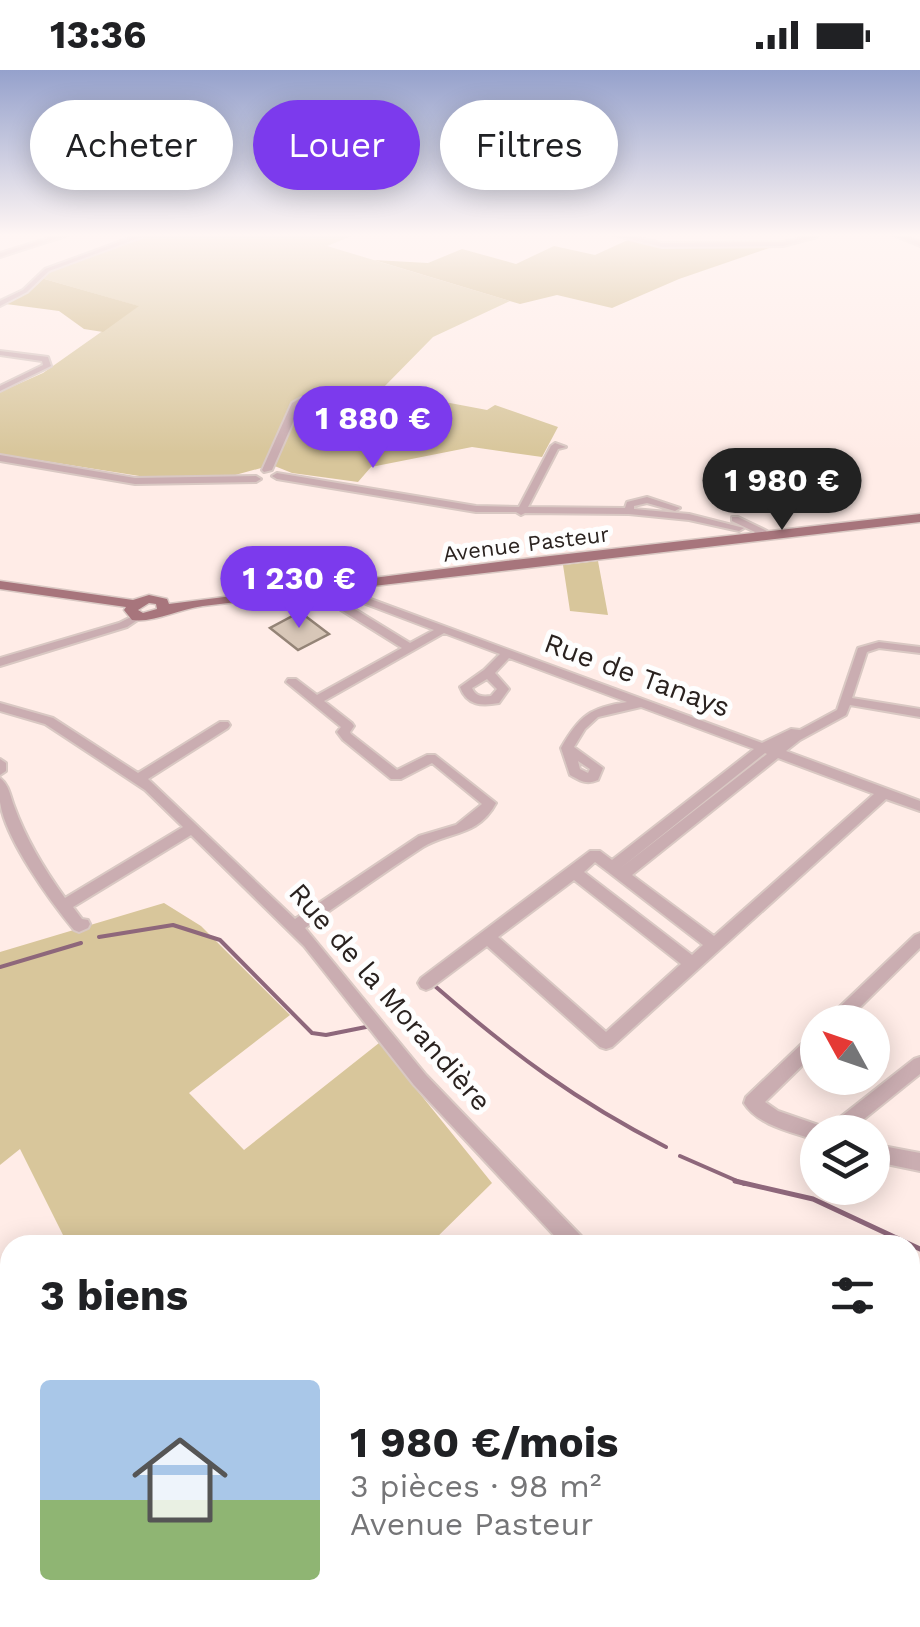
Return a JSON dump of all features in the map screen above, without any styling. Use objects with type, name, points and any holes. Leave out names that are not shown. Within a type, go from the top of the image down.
[{"type":"main road","name":"Avenue Pasteur","points":[[136,610],[153,616],[163,608],[338,590],[919,512]]},
{"type":"main road","name":"Avenue Pasteur","points":[[718,537],[738,528],[753,532]]},
{"type":"main road","points":[[0,585],[136,610]]},
{"type":"street","points":[[0,353],[38,356],[44,358],[47,366],[0,389]]},
{"type":"street","points":[[0,458],[135,481],[266,481],[273,473],[298,409]]},
{"type":"street","points":[[521,512],[555,446],[562,446]]},
{"type":"street","points":[[273,473],[446,505],[521,512],[628,511],[738,528]]},
{"type":"street","points":[[628,511],[630,504],[647,500],[727,516],[753,532]]},
{"type":"street","points":[[712,521],[718,537]]},
{"type":"street","name":"Rue de Tanays","points":[[338,590],[920,806]]},
{"type":"street","points":[[270,594],[272,606],[316,600],[336,602],[410,648]]},
{"type":"street","points":[[0,662],[123,625],[136,610]]},
{"type":"street","points":[[316,701],[442,630]]},
{"type":"street","points":[[617,871],[770,751],[842,712],[860,653],[866,647],[920,650]]},
{"type":"street","points":[[488,674],[507,653]]},
{"type":"street","points":[[292,682],[348,726],[344,732],[347,738],[396,776],[431,758],[489,802],[483,813],[462,829],[424,840],[294,928]]},
{"type":"street","points":[[848,700],[920,713]]},
{"type":"street","points":[[567,748],[588,714],[638,704]]},
{"type":"street","name":"Rue de la Morandière","points":[[0,706],[49,721],[139,779],[192,828],[310,942],[420,1080],[567,1235]]},
{"type":"street","points":[[139,779],[224,725]]},
{"type":"street","points":[[0,784],[34,870],[78,926],[83,924]]},
{"type":"street","points":[[488,938],[606,1042],[884,793]]},
{"type":"street","points":[[63,906],[192,828]]},
{"type":"street","points":[[426,984],[596,855],[714,945]]},
{"type":"street","points":[[574,872],[692,964]]},
{"type":"street","points":[[851,1005],[920,938]]},
{"type":"street","points":[[800,1056],[752,1102],[773,1118],[800,1127]]},
{"type":"street","points":[[856,1115],[920,1064]]},
{"type":"street","points":[[890,1156],[920,1162]]},
{"type":"shaded area","points":[[34,308],[137,308],[103,332],[84,329],[59,311]]},
{"type":"shaded area","points":[[136,308],[496,308],[433,337],[381,390],[487,410],[495,405],[558,427],[542,457],[472,447],[371,467],[358,482],[292,473],[272,465],[228,477],[152,478],[0,454],[0,392],[43,373]]},
{"type":"shaded area","points":[[598,561],[608,615],[570,611],[563,565]]},
{"type":"shaded area","points":[[164,903],[201,926],[290,1015],[189,1093],[244,1150],[379,1043],[492,1183],[439,1235],[63,1235],[20,1149],[0,1165],[0,952]]},
{"type":"building","points":[[300,612],[329,634],[298,650],[270,628]]},
{"type":"waterway","points":[[99,937],[173,925],[220,940],[312,1033],[326,1035],[371,1026]]},
{"type":"waterway","points":[[0,967],[81,943]]},
{"type":"waterway","points":[[436,987],[546,1074],[666,1147]]},
{"type":"waterway","points":[[680,1156],[740,1182]]},
{"type":"waterway","points":[[735,1181],[740,1182]]},
{"type":"waterway","points":[[740,1182],[813,1199],[890,1235]]},
{"type":"waterway","points":[[740,1182],[744,1184]]}]
